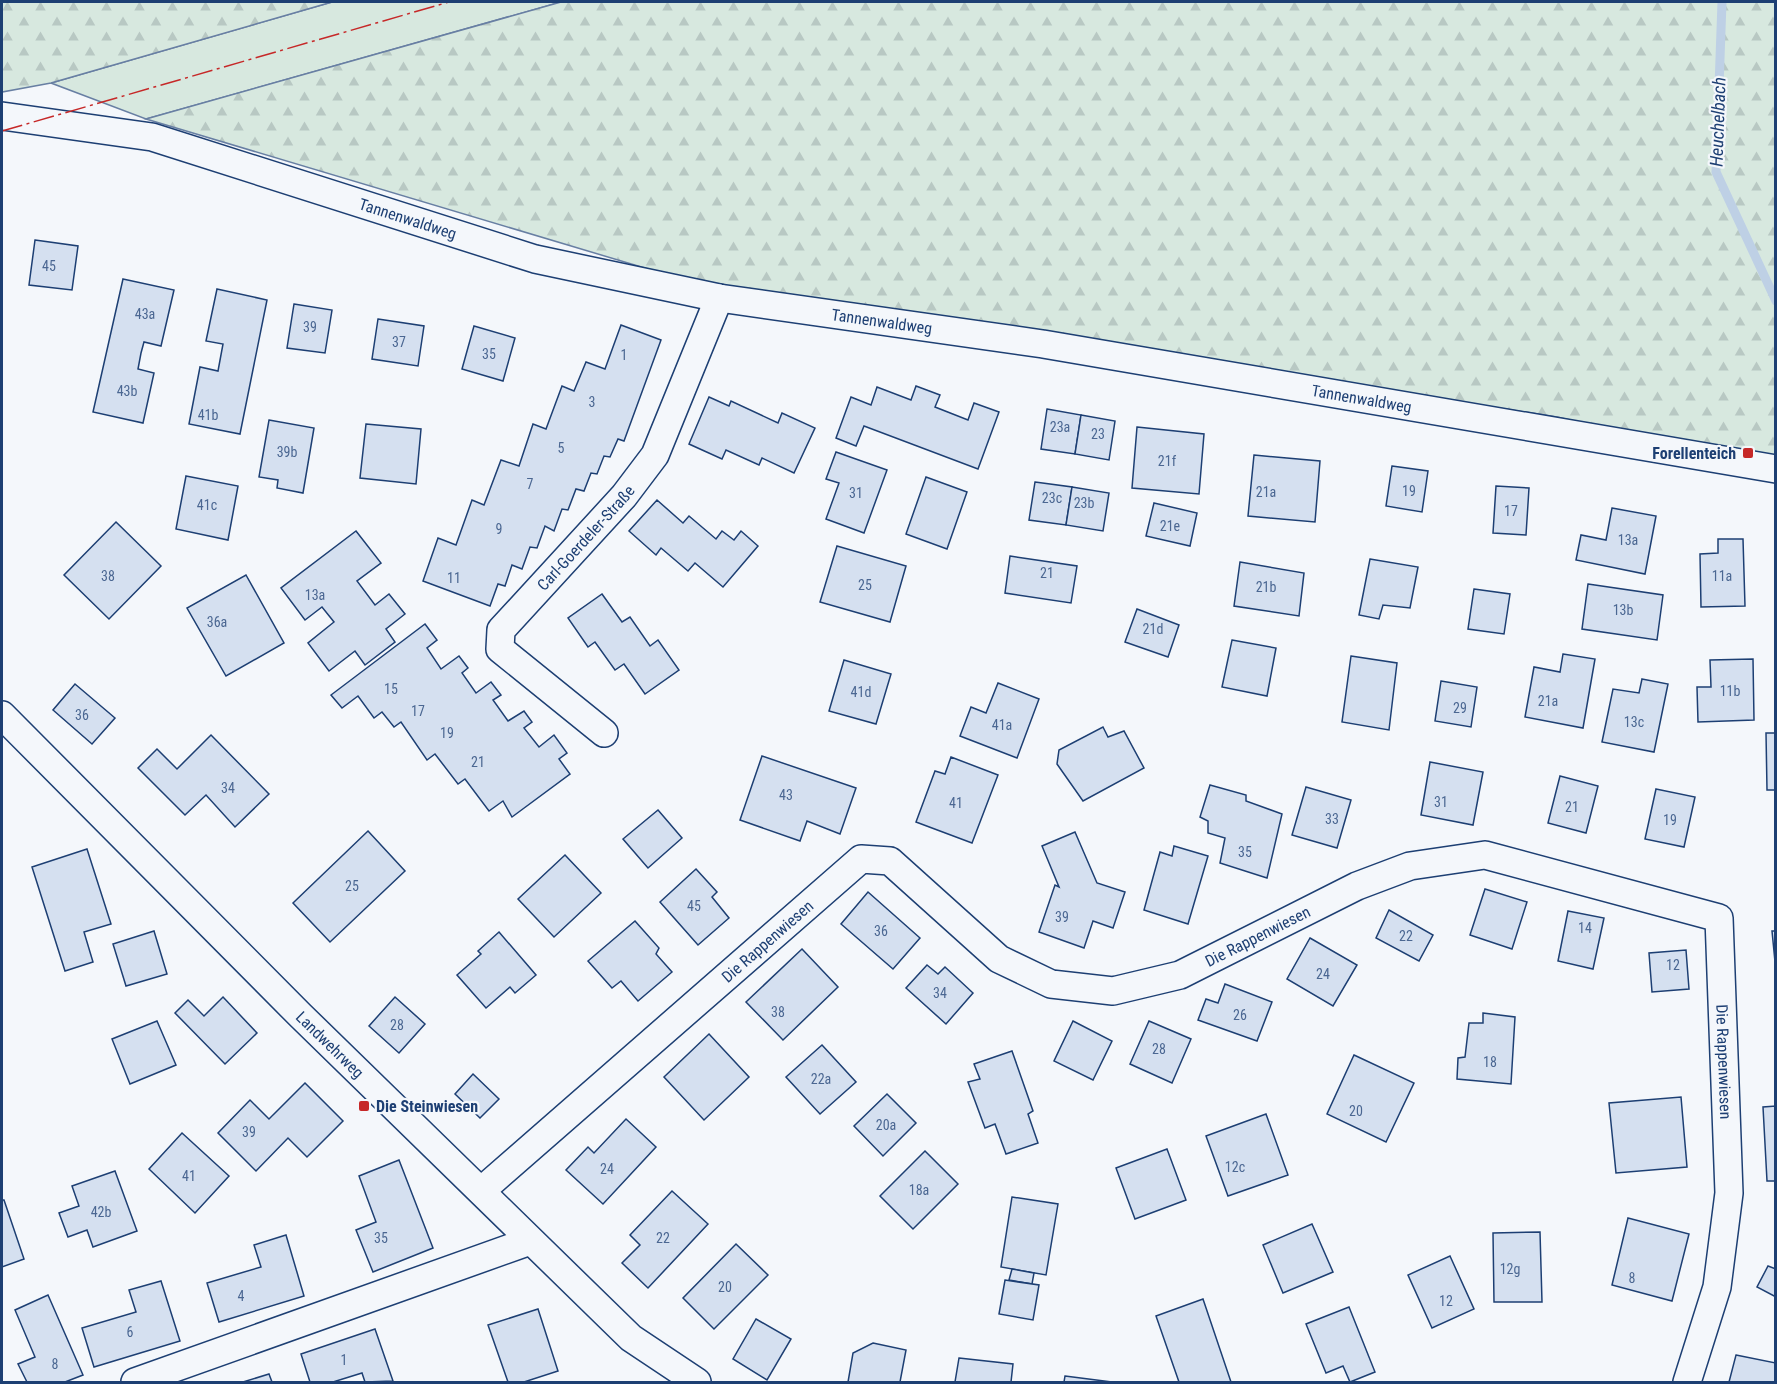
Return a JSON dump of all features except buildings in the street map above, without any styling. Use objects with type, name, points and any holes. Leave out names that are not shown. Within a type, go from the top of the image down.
[{"type":"street","name":"Tannenwaldweg","points":[[2,116],[152,137],[535,259],[719,298],[1043,344],[1776,469]]},
{"type":"street","name":"Carl-Goerdeler-Straße","points":[[604,733],[500,650],[501,630],[624,496],[655,455],[719,298]]},
{"type":"street","name":"Landwehrweg","points":[[2,715],[300,1015],[530,1241],[631,1338],[697,1383]]},
{"type":"street","name":"Die Rappenwiesen","points":[[481,1191],[861,859],[890,861],[999,959],[1051,984],[1113,991],[1180,975],[1357,886],[1410,866],[1485,855],[1719,918],[1729,1193],[1718,1287],[1687,1383]]},
{"type":"street","points":[[135,1383],[530,1241]]},
{"type":"green space","points":[[2,2],[332,2],[51,83],[2,92]]},
{"type":"green space","points":[[332,2],[561,2],[146,119],[51,83]]},
{"type":"green space","points":[[561,2],[1775,2],[1775,462],[1695,448],[1557,417],[695,283],[146,119]]},
{"type":"waterway","name":"Heuchelbach","points":[[1722,2],[1716,172],[1776,301]]},
{"type":"power","points":[[2,131],[449,2]]},
{"type":"place","name":"Forellenteich","points":[[1748,453]]},
{"type":"place","name":"Die Steinwiesen","points":[[364,1106]]}]
